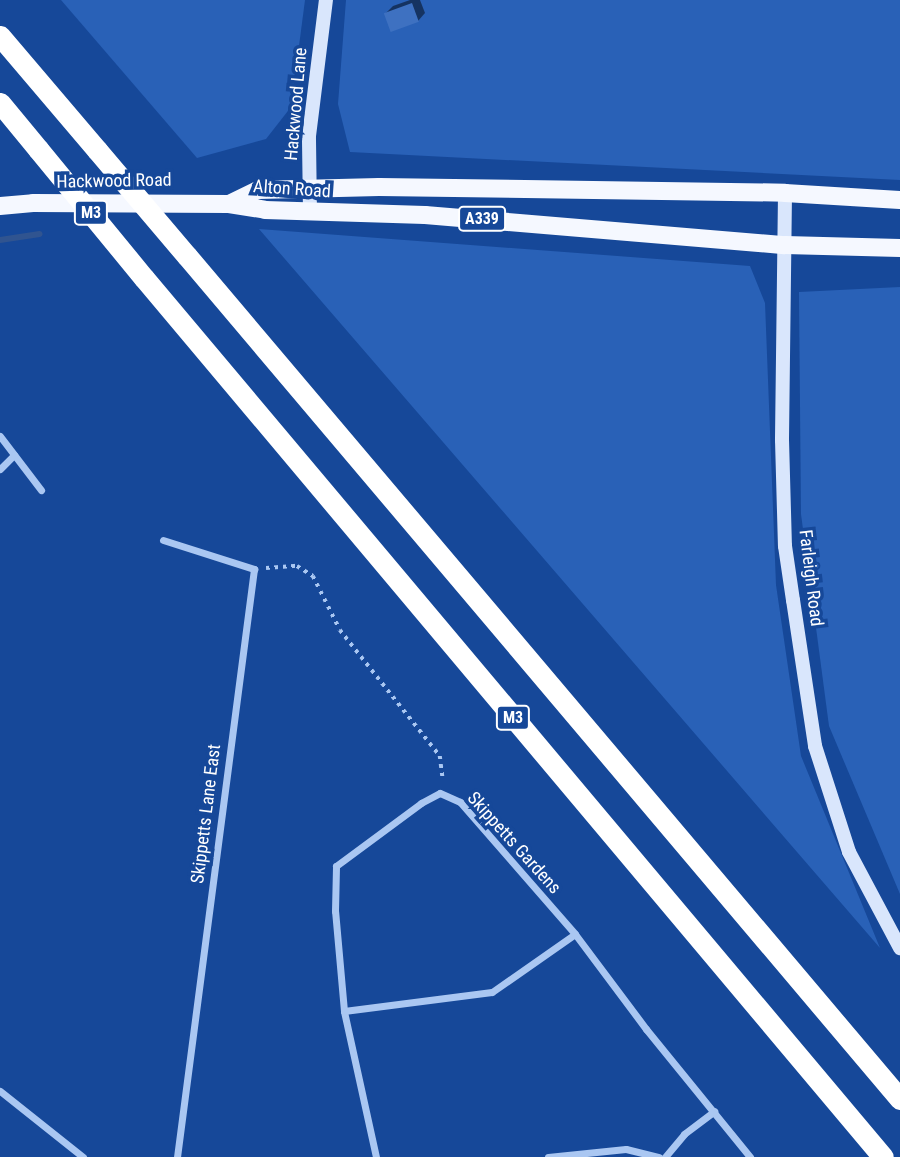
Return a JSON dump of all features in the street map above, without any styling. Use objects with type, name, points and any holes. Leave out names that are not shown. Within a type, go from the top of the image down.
[{"type":"highway","name":"M3","points":[[0,36],[900,1098]]},
{"type":"highway","name":"M3","points":[[0,103],[883,1157]]},
{"type":"main road","name":"Hackwood Lane","points":[[310,212],[309,136],[327,0]]},
{"type":"main road","name":"Alton Road","points":[[229,204],[258,190],[310,187],[539,187],[785,193],[900,200]]},
{"type":"main road","name":"Farleigh Road","points":[[785,193],[782,440],[785,545],[816,746],[849,852],[900,948]]},
{"type":"main road","name":"Hackwood Road","points":[[0,206],[178,202],[229,204]]},
{"type":"main road","name":"Alton Road","points":[[229,204],[265,210],[425,215],[785,245],[900,248]]},
{"type":"street","points":[[0,436],[41,490]]},
{"type":"street","points":[[0,469],[14,455]]},
{"type":"street","points":[[163,540],[254,569]]},
{"type":"street","name":"Skippetts Lane East","points":[[177,1157],[254,569]]},
{"type":"street","name":"Skippetts Gardens","points":[[376,1157],[344,1011],[335,911],[336,866],[421,803],[440,793],[460,802],[575,934],[646,1030],[750,1157]]},
{"type":"street","points":[[344,1011],[492,992],[575,934]]},
{"type":"street","points":[[0,1091],[83,1157]]},
{"type":"street","points":[[665,1157],[684,1134],[714,1111]]},
{"type":"street","points":[[548,1157],[626,1149],[659,1157]]},
{"type":"path","points":[[254,569],[297,566],[313,576],[340,630],[439,756],[444,777],[440,793]]},
{"type":"shaded area","points":[[61,0],[305,0],[291,107],[266,139],[197,158]]},
{"type":"shaded area","points":[[346,0],[900,0],[900,180],[350,152],[338,104]]},
{"type":"shaded area","points":[[259,229],[750,266],[765,303],[776,585],[801,756],[880,948]]},
{"type":"shaded area","points":[[900,287],[900,894],[829,726],[801,514],[799,292]]},
{"type":"building","points":[[412,3],[419,22],[391,32],[384,13]]},
{"type":"waterway","points":[[0,240],[40,234]]}]
